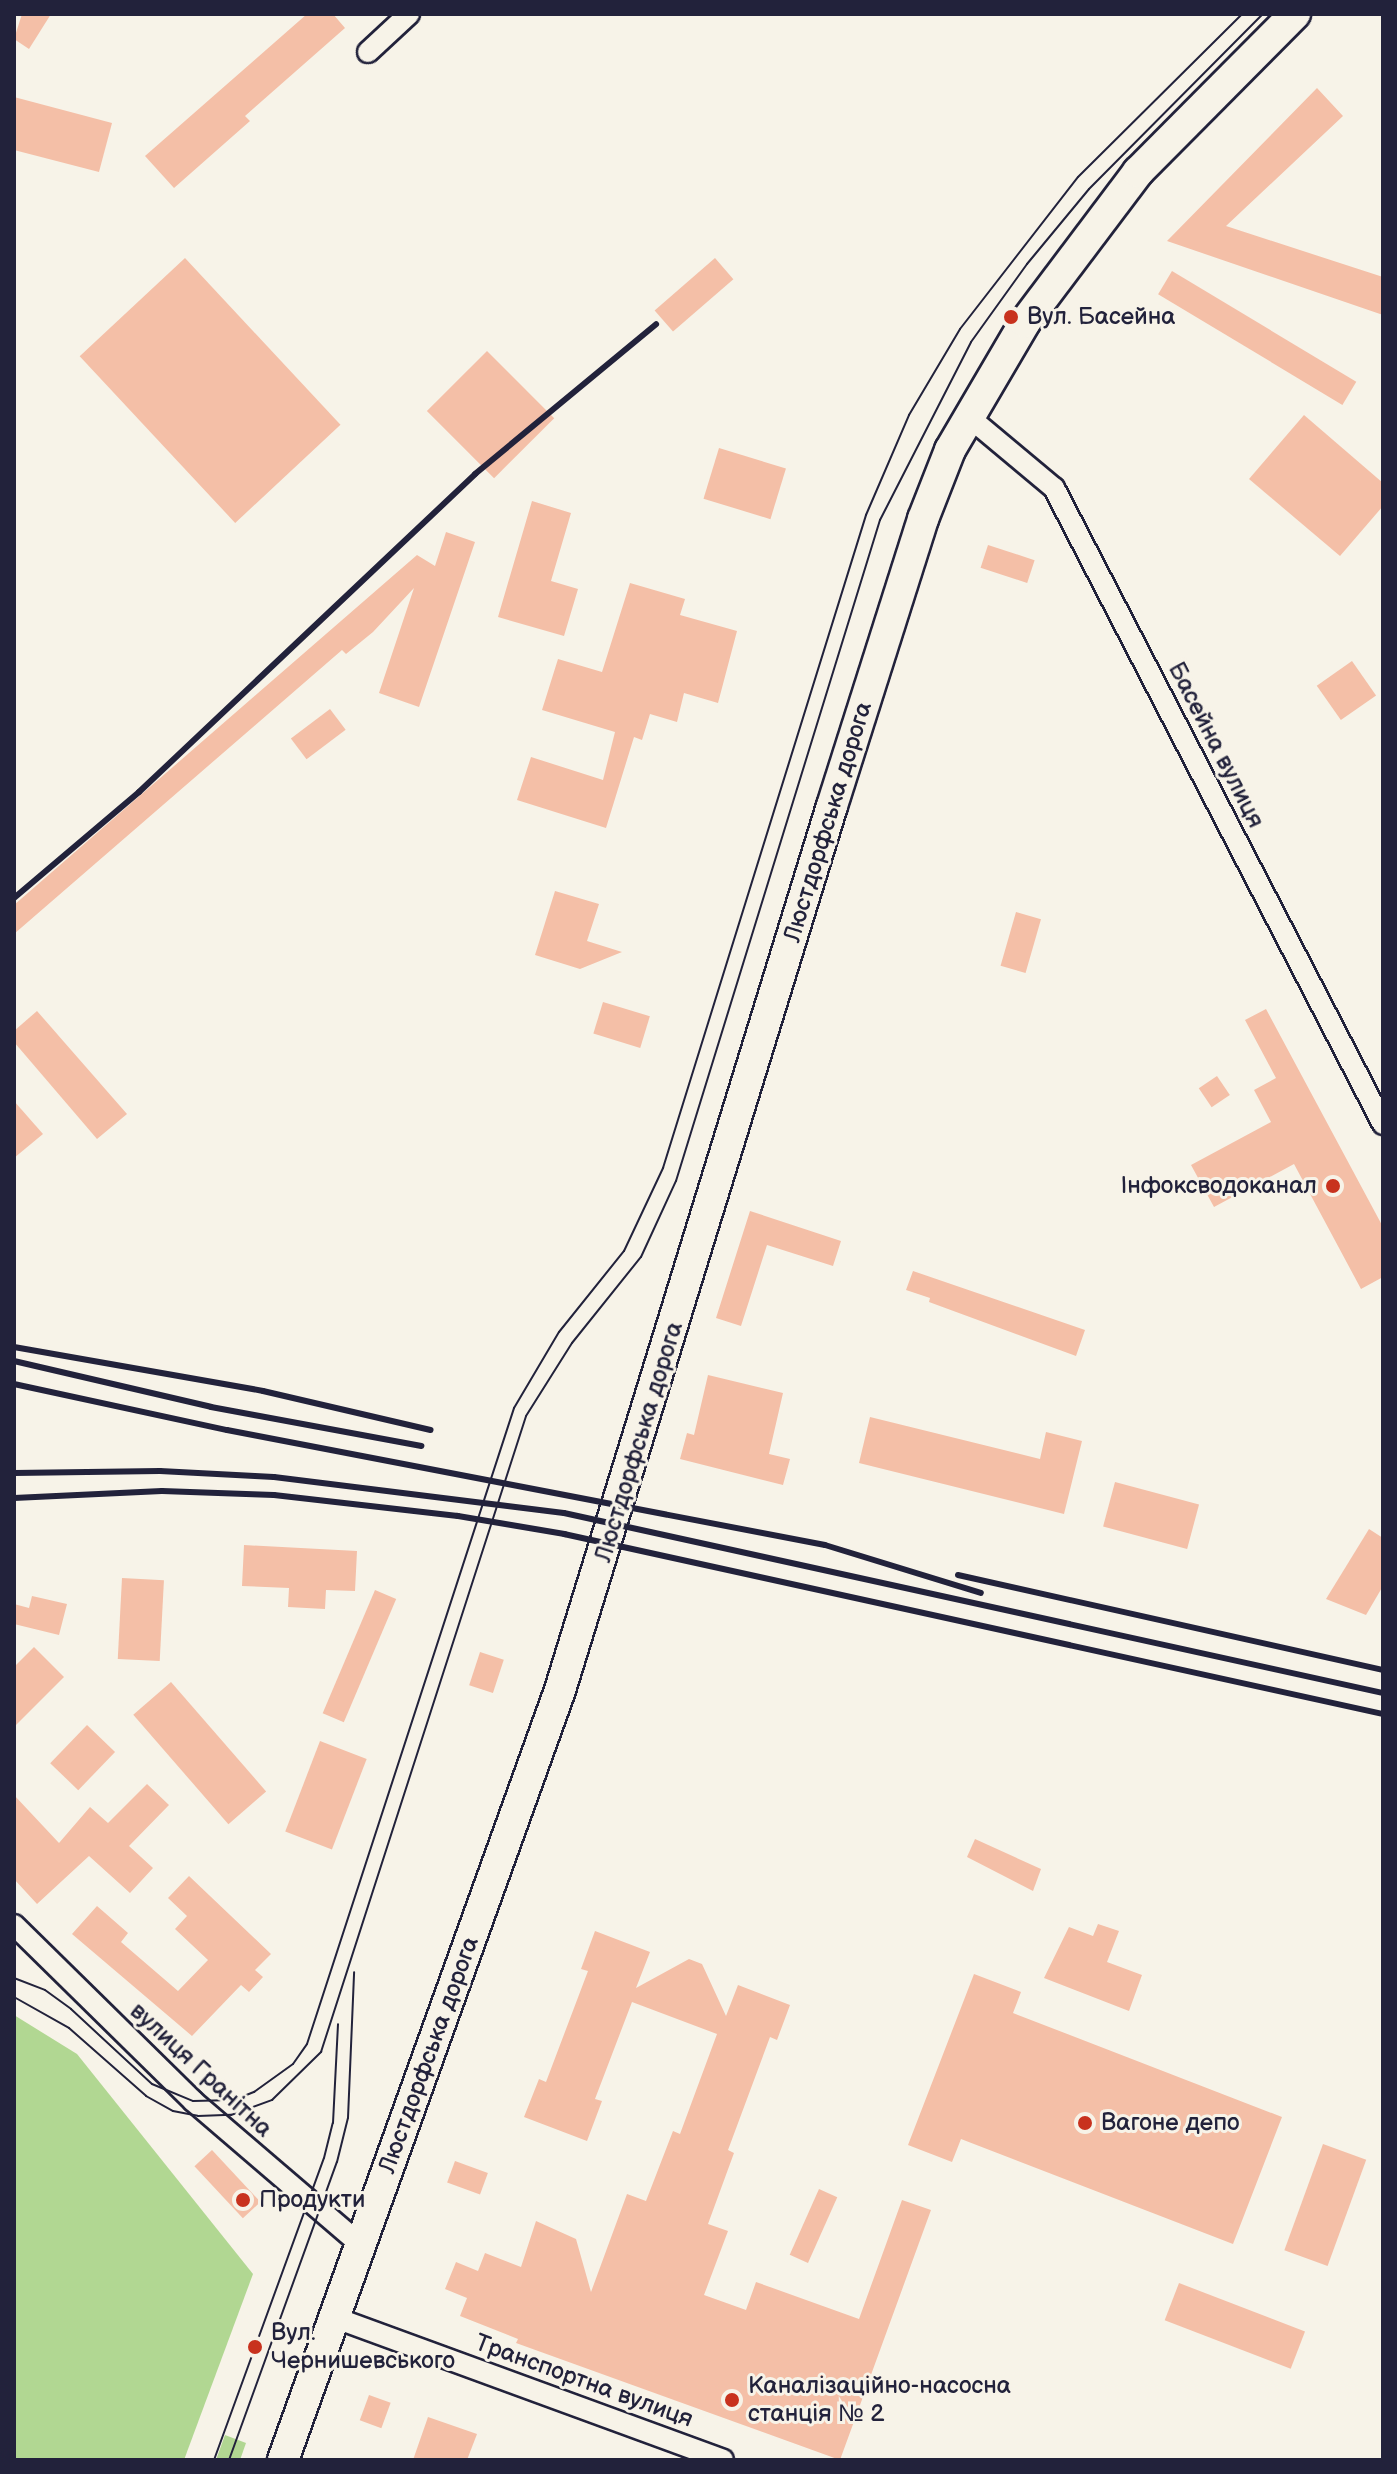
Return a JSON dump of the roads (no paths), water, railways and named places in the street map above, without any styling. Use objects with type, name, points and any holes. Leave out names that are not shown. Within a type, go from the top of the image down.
[{"type":"main road","name":"Люстдорфська дорога","points":[[283,2460],[560,1690],[923,519],[969,417],[1025,322],[1138,172],[1295,14]]},
{"type":"street","points":[[368,52],[409,14]]},
{"type":"street","name":"Басейна вулиця","points":[[969,417],[1054,488],[1383,1124]]},
{"type":"street","name":"вулиця Гранітна","points":[[14,1925],[193,2101],[361,2245]]},
{"type":"street","points":[[14,1945],[38,1950]]},
{"type":"street","name":"Транспортна вулиця","points":[[336,2318],[723,2460]]},
{"type":"tram line","points":[[14,1978],[45,1990],[71,2009],[152,2084],[193,2101],[234,2100],[254,2092],[293,2064],[307,2044],[514,1408],[559,1332],[624,1251],[663,1168],[866,515],[909,415],[960,329],[1078,177],[1242,14]]},
{"type":"tram line","points":[[14,1997],[69,2028],[146,2096],[173,2111],[198,2116],[231,2115],[272,2100],[321,2052],[526,1416],[572,1343],[641,1257],[676,1181],[880,520],[971,342],[1027,264],[1089,189],[1263,14]]},
{"type":"tram line","points":[[229,2460],[337,2162],[348,2118],[354,1972]]},
{"type":"tram line","points":[[214,2460],[324,2158],[333,2123],[338,2024]]},
{"type":"railway","points":[[14,898],[139,792],[475,474],[656,324]]},
{"type":"railway","points":[[14,1347],[263,1391],[431,1430]]},
{"type":"railway","points":[[14,1361],[211,1407],[421,1446]]},
{"type":"railway","points":[[14,1384],[227,1430],[825,1545],[981,1593]]},
{"type":"railway","points":[[14,1473],[160,1471],[274,1477],[564,1513],[1383,1693]]},
{"type":"railway","points":[[14,1498],[162,1491],[274,1495],[458,1516],[564,1534],[1383,1714]]},
{"type":"railway","points":[[958,1575],[1383,1670]]},
{"type":"place","name":"Вул. Басейна","points":[[1011,317]]},
{"type":"place","name":"Інфоксводоканал","points":[[1333,1186]]},
{"type":"place","name":"Вагоне депо","points":[[1085,2123]]},
{"type":"place","name":"Продукти","points":[[243,2200]]},
{"type":"place","name":"Вул. Чернишевського","points":[[255,2347]]},
{"type":"place","name":"Каналізаційно-насосна станція № 2","points":[[732,2400]]}]
